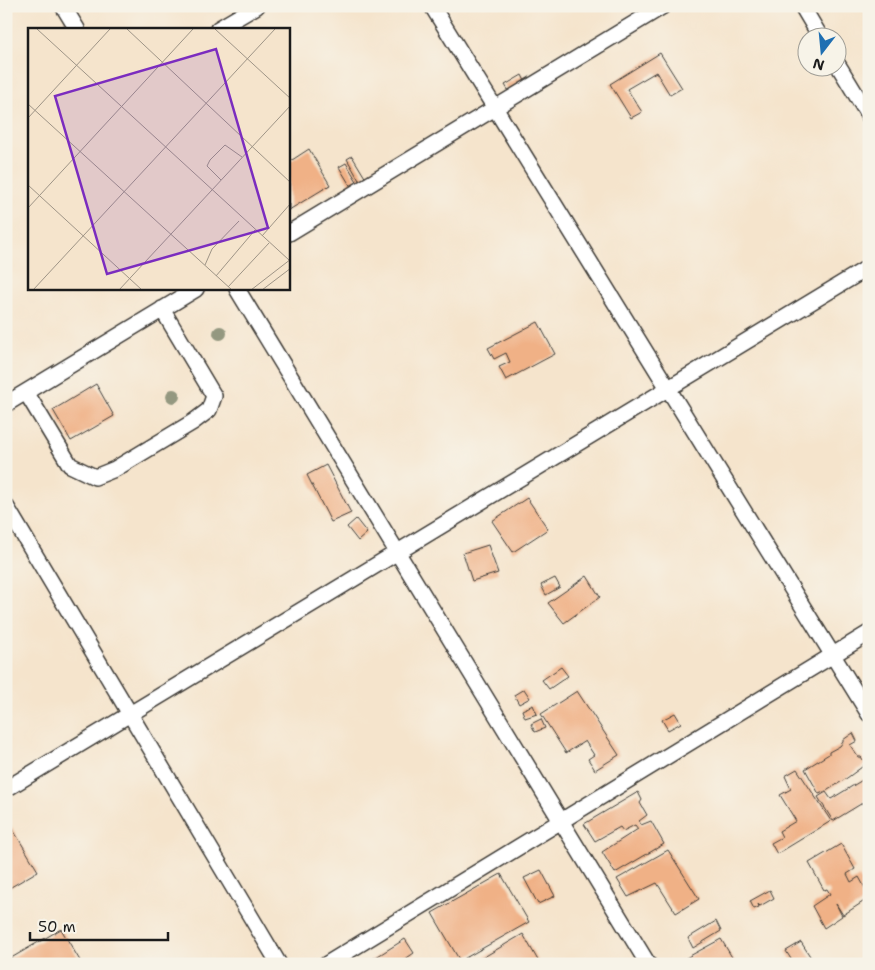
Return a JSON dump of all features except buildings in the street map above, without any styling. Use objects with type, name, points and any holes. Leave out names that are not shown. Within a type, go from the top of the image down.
[{"type":"street","points":[[220,28],[257,6]]},
{"type":"street","points":[[432,6],[869,714]]},
{"type":"street","points":[[290,232],[663,6]]},
{"type":"street","points":[[802,6],[815,28]]},
{"type":"street","points":[[65,7],[76,28]]},
{"type":"street","points":[[846,78],[869,116]]},
{"type":"street","points":[[6,789],[869,267]]},
{"type":"street","points":[[6,404],[194,290]]},
{"type":"street","points":[[237,290],[648,964]]},
{"type":"street","points":[[26,392],[70,464],[95,477],[115,469],[209,410],[214,396],[162,309]]},
{"type":"street","points":[[6,506],[278,964]]},
{"type":"street","points":[[327,964],[869,633]]}]
